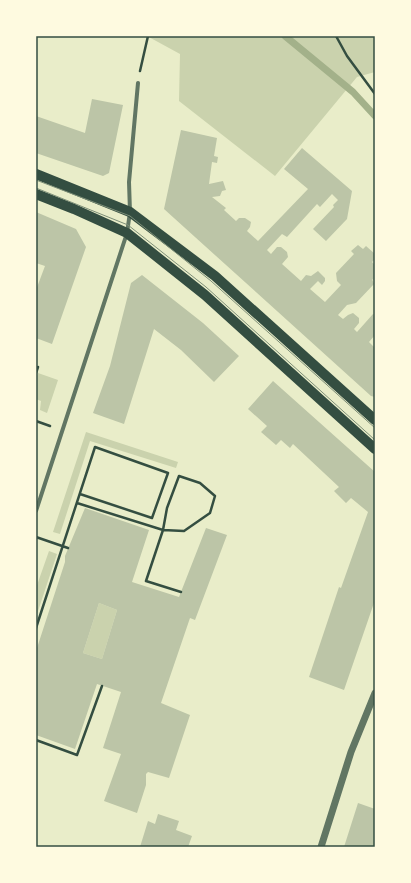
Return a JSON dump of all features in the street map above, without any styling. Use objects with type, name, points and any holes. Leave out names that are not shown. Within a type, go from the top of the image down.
[{"type":"main road","points":[[36,174],[130,212],[215,276],[375,420]]},
{"type":"main road","points":[[36,194],[127,233],[205,295],[375,449]]},
{"type":"street","points":[[36,511],[127,233],[130,212],[129,182],[138,83]]},
{"type":"street","points":[[321,847],[351,752],[375,692]]},
{"type":"path","points":[[138,83],[148,36]]},
{"type":"path","points":[[336,36],[347,56],[375,94]]},
{"type":"path","points":[[36,373],[38,367]]},
{"type":"path","points":[[36,628],[95,447],[168,473],[152,518],[80,494]]},
{"type":"path","points":[[77,503],[163,530],[184,531],[210,513],[215,496],[200,483],[179,476],[167,508],[163,530],[146,581],[181,592]]},
{"type":"path","points":[[36,537],[68,548]]},
{"type":"path","points":[[36,740],[77,755],[102,686]]},
{"type":"green space","points":[[147,36],[375,36],[375,72],[357,77],[275,176],[179,101],[180,54]]},
{"type":"green space","points":[[38,373],[58,380],[47,413],[40,410],[41,401],[36,399],[36,379]]},
{"type":"green space","points":[[86,432],[178,462],[176,468],[90,441],[60,534],[53,532]]},
{"type":"green space","points":[[49,551],[57,554],[36,617],[36,588]]},
{"type":"green space","points":[[99,603],[117,610],[102,659],[83,653]]},
{"type":"building","points":[[92,99],[123,105],[109,173],[103,176],[36,153],[36,116],[85,133]]},
{"type":"building","points":[[181,130],[217,138],[214,156],[218,157],[217,163],[212,162],[209,184],[223,181],[226,190],[222,191],[220,196],[212,197],[226,208],[224,210],[236,221],[239,218],[245,218],[251,222],[247,231],[258,241],[308,189],[284,169],[302,148],[352,191],[347,219],[326,241],[313,229],[334,207],[333,205],[338,200],[332,194],[320,207],[317,204],[287,237],[282,234],[267,250],[271,254],[277,247],[281,247],[287,252],[288,257],[282,264],[301,281],[306,275],[311,276],[318,271],[325,278],[325,281],[322,285],[318,281],[310,289],[325,302],[341,285],[337,281],[336,273],[354,254],[351,251],[358,245],[363,249],[366,246],[375,254],[375,259],[372,262],[375,265],[375,281],[372,279],[374,284],[356,303],[347,305],[338,315],[343,319],[353,313],[359,318],[359,323],[354,329],[357,332],[373,314],[375,315],[375,335],[369,342],[375,348],[375,397],[371,396],[164,209]]},
{"type":"building","points":[[36,212],[76,229],[86,247],[52,344],[36,338],[36,290],[45,266],[36,263]]},
{"type":"building","points":[[142,275],[203,323],[239,356],[214,382],[181,350],[154,329],[124,424],[93,413],[110,366],[131,283]]},
{"type":"building","points":[[273,381],[375,472],[375,600],[344,690],[309,677],[339,587],[341,588],[368,512],[351,498],[346,503],[334,491],[339,487],[293,444],[290,448],[281,440],[276,445],[261,432],[267,426],[248,409]]},
{"type":"building","points":[[85,508],[149,530],[132,582],[179,597],[206,528],[227,535],[195,620],[190,618],[161,703],[190,715],[169,778],[148,772],[146,774],[146,785],[137,813],[104,801],[121,754],[103,748],[121,692],[97,684],[75,749],[36,735],[36,651],[65,562],[65,556]],"holes":[[[99,603],[117,610],[102,659],[83,653]]]},
{"type":"building","points":[[358,803],[375,809],[375,847],[344,847]]},
{"type":"building","points":[[158,814],[179,821],[176,830],[192,836],[188,847],[140,847],[148,821],[155,824]]},
{"type":"waterway","points":[[285,36],[353,92],[375,116]]},
{"type":"tram line","points":[[36,180],[130,216],[211,281],[375,428]]},
{"type":"tram line","points":[[36,188],[128,225],[206,287],[375,440]]}]
